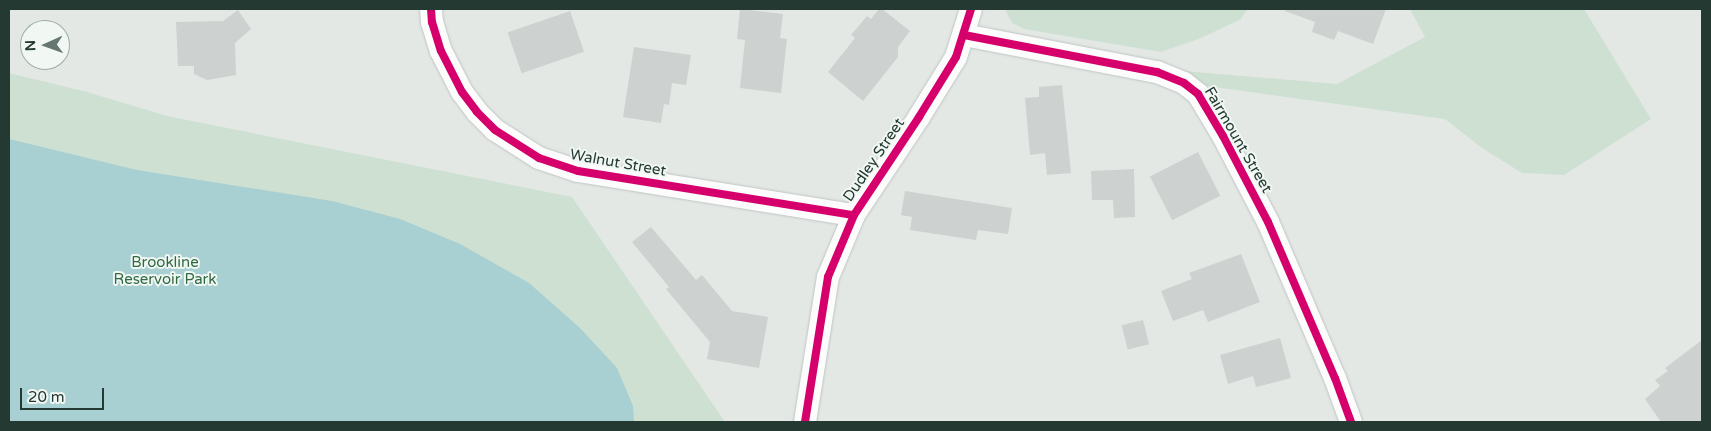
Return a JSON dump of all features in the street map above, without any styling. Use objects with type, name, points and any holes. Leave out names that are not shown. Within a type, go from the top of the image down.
[{"type":"street","name":"Walnut Street","points":[[431,9],[432,22],[441,51],[454,80],[470,102],[496,130],[539,158],[578,171],[854,216]]},
{"type":"street","name":"Dudley Street","points":[[805,422],[828,277],[854,216],[920,117],[956,58],[971,9]]},
{"type":"street","name":"Fairmount Street","points":[[964,34],[1157,72],[1184,83],[1198,94],[1223,136],[1268,222],[1336,378],[1351,422]]},
{"type":"green space","points":[[1005,9],[1247,9],[1241,19],[1201,38],[1161,52],[1024,29],[1012,23]]},
{"type":"green space","points":[[1410,9],[1584,9],[1651,119],[1564,175],[1522,173],[1482,148],[1445,119],[1200,85],[1184,71],[1337,84],[1425,37]]},
{"type":"green space","name":"Brookline Reservoir Park","points":[[9,73],[87,92],[167,116],[572,197],[725,422],[9,422]]},
{"type":"water","name":"Brookline Reservoir Park","points":[[9,139],[137,170],[332,201],[400,219],[460,244],[529,283],[580,328],[617,368],[633,406],[634,422],[9,422]]},
{"type":"building","points":[[740,9],[783,14],[780,38],[787,39],[781,93],[740,88],[745,40],[737,39]]},
{"type":"building","points":[[879,9],[882,9],[910,31],[898,47],[898,57],[863,101],[828,72],[855,38],[851,35],[867,16],[871,19]]},
{"type":"building","points":[[1285,9],[1386,9],[1373,44],[1338,31],[1334,40],[1312,32],[1315,22],[1285,11]]},
{"type":"building","points":[[238,10],[251,29],[235,43],[236,75],[207,80],[194,74],[194,66],[178,66],[176,22],[223,21]]},
{"type":"building","points":[[570,11],[584,52],[522,73],[508,32]]},
{"type":"building","points":[[634,47],[691,55],[686,85],[672,83],[669,105],[664,104],[661,123],[623,117]]},
{"type":"building","points":[[1062,85],[1071,173],[1047,175],[1045,153],[1030,155],[1025,98],[1039,97],[1039,87]]},
{"type":"building","points":[[1198,152],[1220,196],[1172,220],[1150,177]]},
{"type":"building","points":[[1134,169],[1135,217],[1114,218],[1113,200],[1092,200],[1091,171]]},
{"type":"building","points":[[905,191],[1012,208],[1008,234],[978,230],[976,240],[910,230],[912,217],[901,215]]},
{"type":"building","points":[[651,227],[696,280],[702,275],[732,311],[768,317],[759,368],[707,359],[710,342],[666,289],[669,287],[632,242]]},
{"type":"building","points":[[1241,254],[1260,302],[1208,322],[1203,310],[1173,321],[1161,291],[1192,279],[1189,273]]},
{"type":"building","points":[[1143,320],[1149,344],[1128,350],[1122,325]]},
{"type":"building","points":[[1280,338],[1291,378],[1256,387],[1253,376],[1228,384],[1220,355]]},
{"type":"building","points":[[1702,340],[1702,422],[1661,422],[1645,399],[1660,386],[1655,380],[1668,371],[1665,368]]},
{"type":"cycle path","points":[[431,9],[432,22],[441,51],[462,92],[477,112],[495,130],[539,158],[578,171],[854,215]]},
{"type":"cycle path","points":[[805,422],[828,277],[854,215],[956,57],[971,9]]},
{"type":"cycle path","points":[[964,35],[1157,72],[1184,83],[1198,94],[1223,136],[1268,222],[1335,378],[1351,422]]}]
